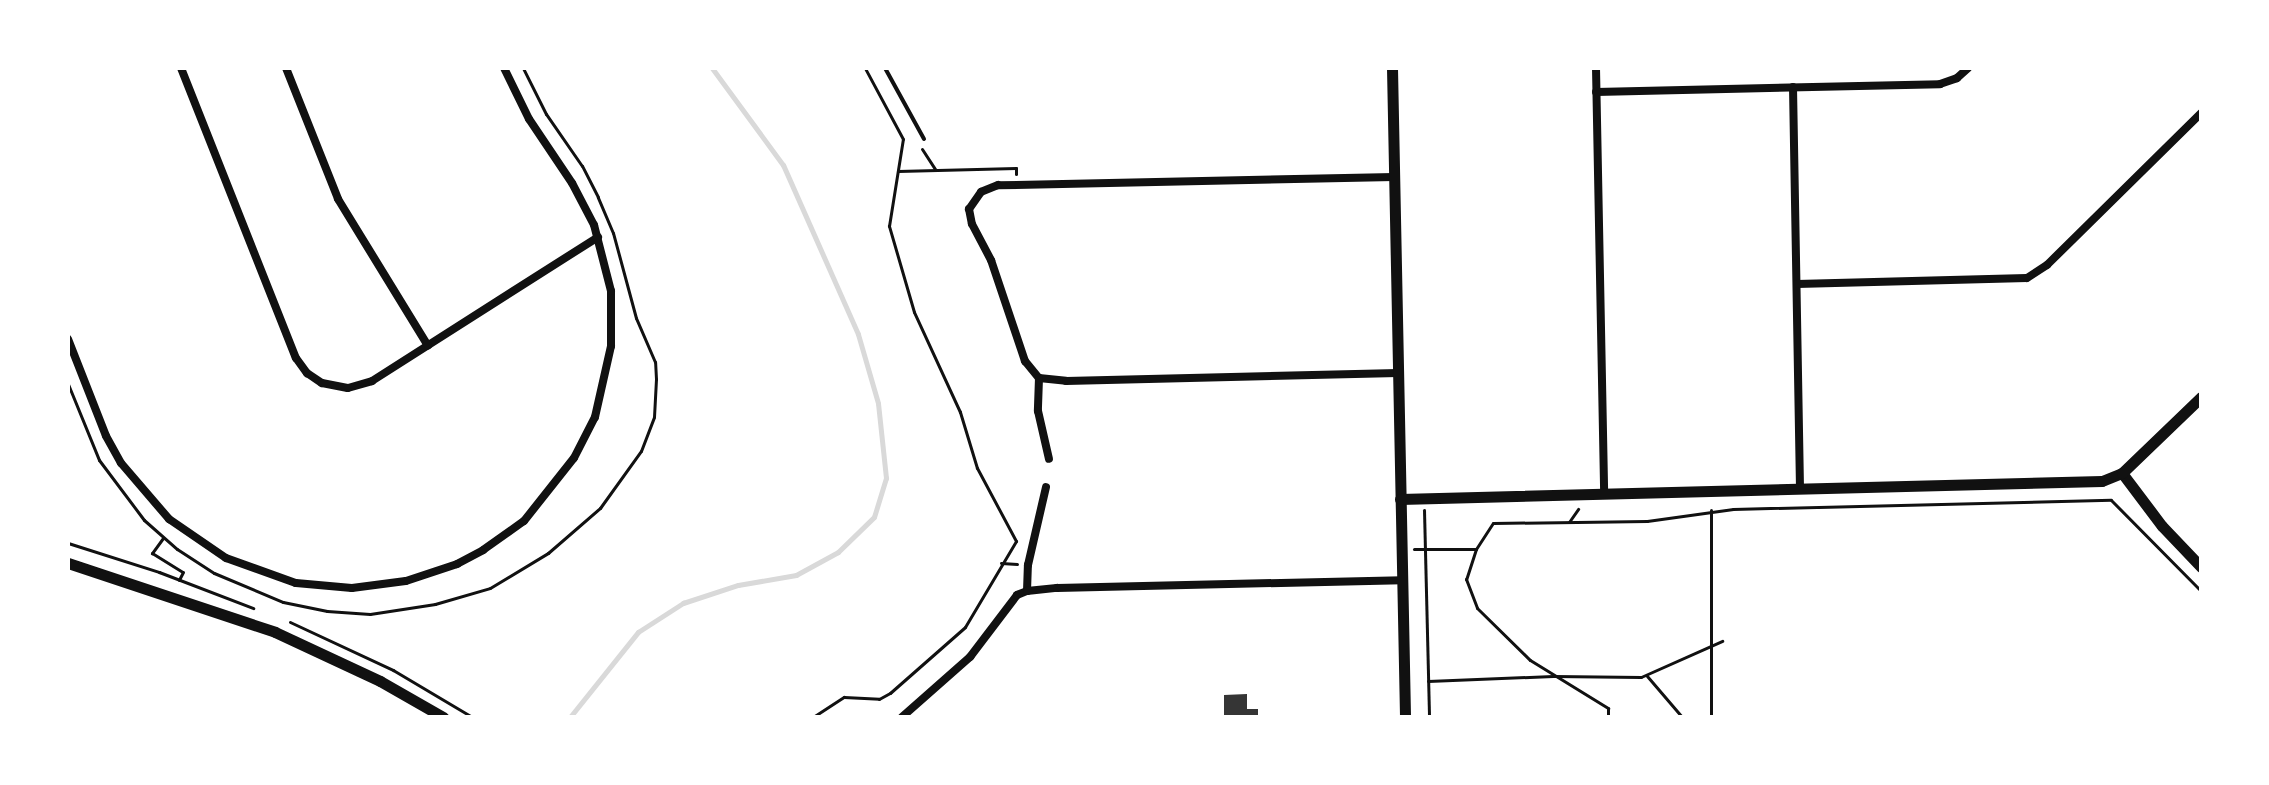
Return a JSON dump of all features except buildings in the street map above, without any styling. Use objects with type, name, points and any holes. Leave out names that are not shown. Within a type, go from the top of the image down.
[{"type":"street","points":[[181,68],[301,366],[329,385],[359,386],[428,346],[598,237]]},
{"type":"street","points":[[286,68],[338,199],[428,346]]},
{"type":"street","points":[[68,339],[106,436],[121,463],[169,519],[201,544],[248,569],[296,583],[352,588],[406,581],[457,564],[506,535],[545,499],[580,448],[595,417],[611,346],[611,291],[598,237],[585,203],[529,119],[504,68]]},
{"type":"street","points":[[1392,68],[1405,717]]},
{"type":"street","points":[[1596,68],[1604,495]]},
{"type":"street","points":[[1596,92],[1940,84],[1957,78],[1968,68]]},
{"type":"street","points":[[1793,87],[1800,489]]},
{"type":"street","points":[[1797,284],[2027,278],[2047,265],[2201,113]]},
{"type":"street","points":[[1049,459],[1038,411],[1039,378],[1025,361],[991,260],[969,217],[970,203],[981,192],[998,185],[1394,177]]},
{"type":"street","points":[[1039,378],[1066,381],[1398,373]]},
{"type":"street","points":[[1400,499],[2084,483],[2122,473],[2201,397]]},
{"type":"street","points":[[2122,473],[2162,526],[2201,567]]},
{"type":"street","points":[[1027,591],[1028,565],[1046,487]]},
{"type":"street","points":[[68,563],[275,632],[380,681],[443,717]]},
{"type":"street","points":[[902,717],[970,657],[1017,595],[1027,591],[1402,580]]},
{"type":"lane","points":[[885,68],[924,139]]},
{"type":"path","points":[[68,384],[109,477],[163,538],[214,573],[283,602],[327,611],[388,612],[474,595],[504,581],[568,539],[618,486],[641,451],[652,426],[657,396],[655,362],[636,318],[613,233],[598,197],[582,166],[546,114],[523,68]]},
{"type":"path","points":[[813,717],[836,699],[883,698],[900,685],[965,627],[1016,541],[977,468],[960,412],[914,312],[889,226],[903,139],[865,68]]},
{"type":"path","points":[[924,139],[920,148],[936,169]]},
{"type":"path","points":[[898,171],[1016,168],[1016,185]]},
{"type":"path","points":[[1424,498],[1429,717]]},
{"type":"path","points":[[1608,717],[1608,708],[1553,676],[1515,647],[1477,608],[1466,579],[1476,549],[1493,523],[1647,521],[1711,510],[2111,500],[2201,591]]},
{"type":"path","points":[[1711,510],[1711,717]]},
{"type":"path","points":[[163,538],[152,553],[183,572],[179,580]]},
{"type":"path","points":[[1402,549],[1476,549]]},
{"type":"path","points":[[1428,681],[1647,676],[1722,641]]},
{"type":"path","points":[[1647,676],[1682,717]]},
{"type":"path","points":[[450,703],[472,717]]},
{"type":"waterway","points":[[570,717],[638,632],[683,603],[738,585],[796,575],[838,552],[874,517],[886,478],[878,403],[858,334],[783,165],[712,68]]}]
